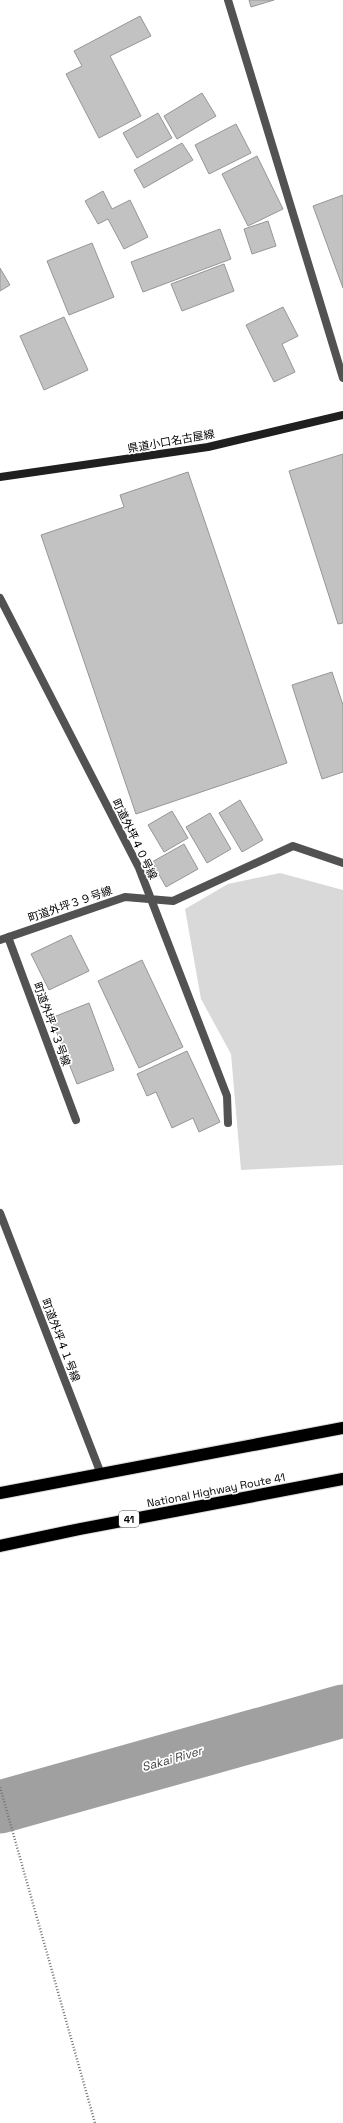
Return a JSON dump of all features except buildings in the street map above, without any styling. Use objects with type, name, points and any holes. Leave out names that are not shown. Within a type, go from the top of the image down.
[{"type":"highway","points":[[0,1493],[343,1428]]},
{"type":"highway","name":"National Highway Route 41","points":[[0,1546],[80,1529],[343,1479]]},
{"type":"main road","name":"県道小口名古屋線","points":[[0,477],[208,447],[343,414]]},
{"type":"street","points":[[228,0],[343,378]]},
{"type":"street","name":"町道外坪４０号線","points":[[0,598],[139,868],[227,1096],[228,1123]]},
{"type":"street","name":"町道外坪３９号線","points":[[0,940],[125,897],[173,901],[293,846],[343,864]]},
{"type":"street","name":"町道外坪４３号線","points":[[8,937],[76,1120]]},
{"type":"street","name":"町道外坪４１号線","points":[[0,1213],[101,1474]]},
{"type":"path","points":[[0,1787],[96,2123]]},
{"type":"shaded area","points":[[280,873],[343,890],[343,1165],[241,1170],[231,1054],[201,999],[185,909],[228,884]]},
{"type":"waterway","name":"Sakai River","points":[[0,1807],[343,1711]]}]
